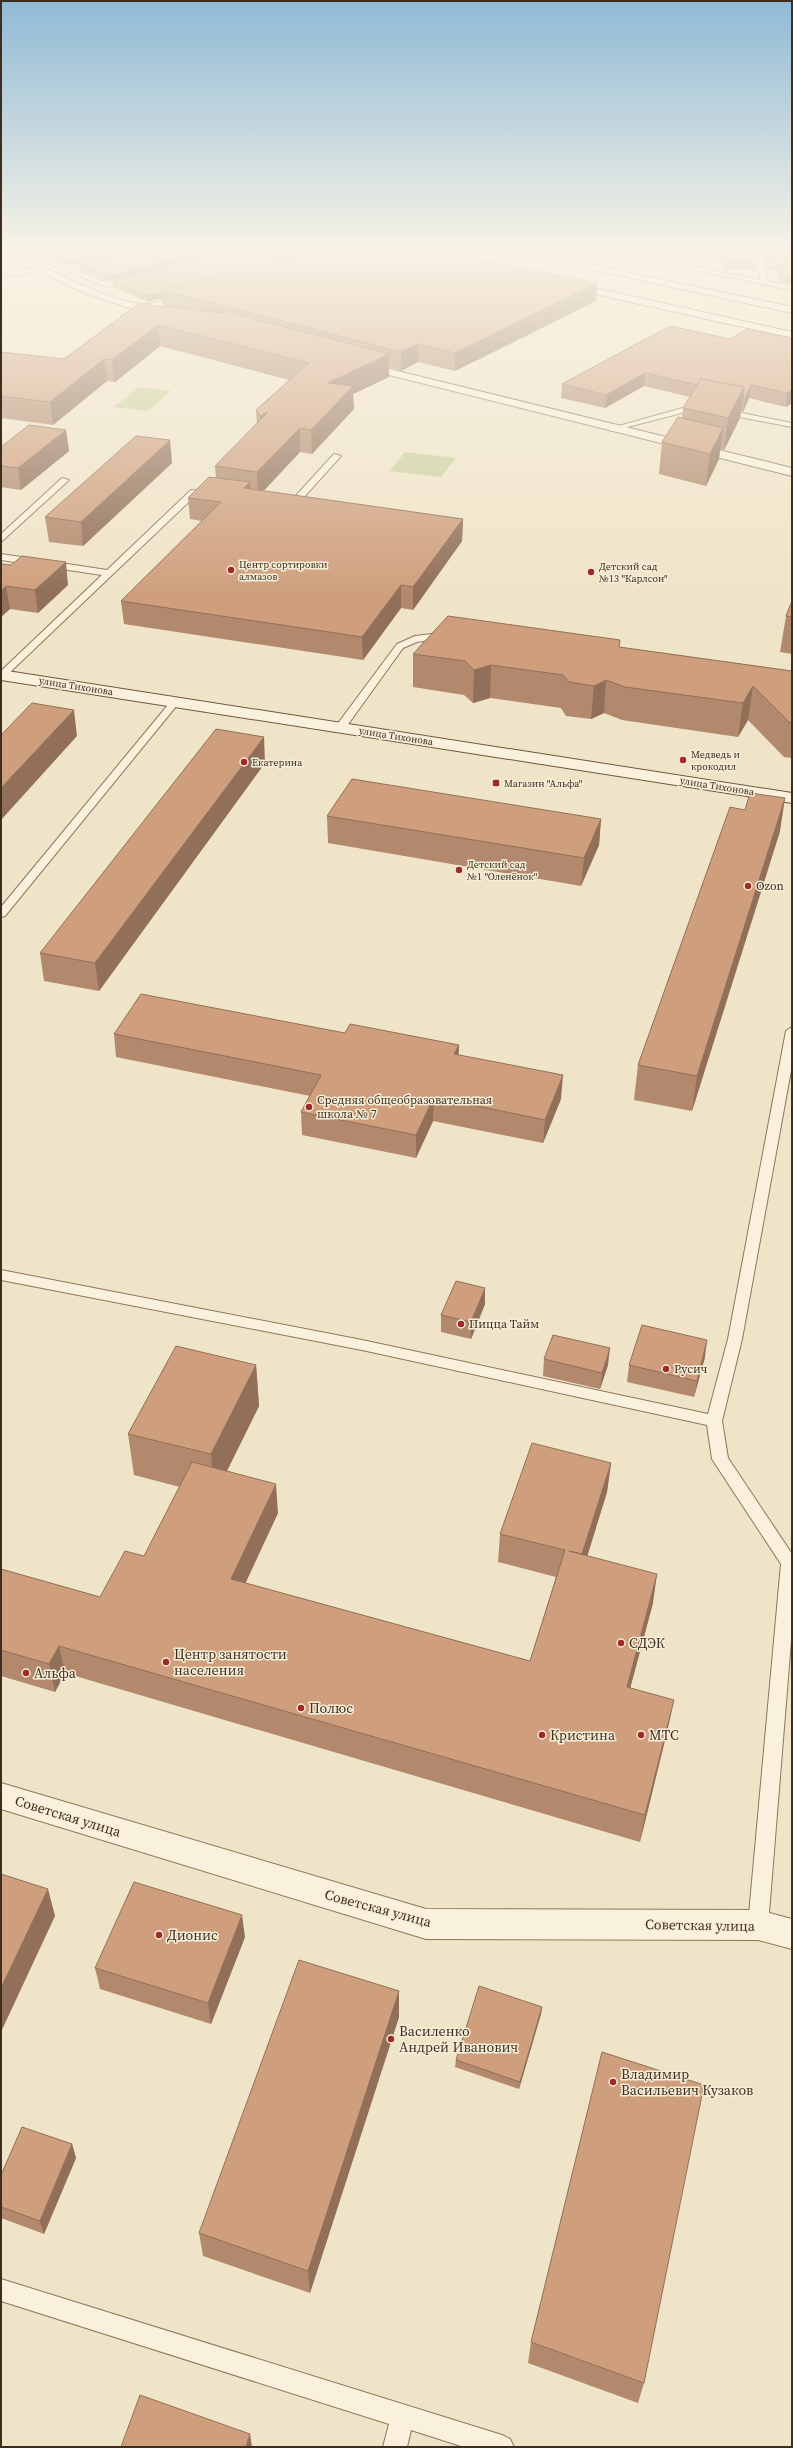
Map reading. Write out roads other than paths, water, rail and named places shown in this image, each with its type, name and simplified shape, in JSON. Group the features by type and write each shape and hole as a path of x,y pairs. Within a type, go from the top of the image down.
{"street":[{"path":"368,366 612,429 792,472"},
{"name":"улица Тихонова","path":"1,675 792,798"},
{"name":"Советская улица","path":"1,1796 426,1924 758,1925 792,1934"}],"lane":[{"path":"612,429 697,406 792,425"},
{"path":"307,506 289,504 337,456"},
{"path":"1,539 65,480"},
{"path":"1,675 194,492 225,496"},
{"path":"1,557 109,573"},
{"path":"340,728 400,646 415,639 432,636 458,636"},
{"path":"1,914 175,702"},
{"path":"758,1925 789,1562 720,1459 714,1422 735,1339 792,1031"},
{"path":"1,1274 362,1345 714,1422"},
{"path":"1,2290 502,2447"},
{"path":"395,2447 403,2417"}],"place":[{"name":"Центр сортировки алмазов","path":"231,570"},
{"name":"Детский сад №13 \"Карлсон\"","path":"591,572"},
{"name":"Медведь и крокодил","path":"683,760"},
{"name":"Екатерина","path":"244,762"},
{"name":"Магазин \"Альфа\"","path":"496,783"},
{"name":"Детский сад №1 \"Оленёнок\"","path":"459,870"},
{"name":"Ozon","path":"748,886"},
{"name":"Cредняя общеобразовательная школа № 7","path":"309,1107"},
{"name":"Пицца Тайм","path":"461,1324"},
{"name":"Русич","path":"666,1369"},
{"name":"СДЭК","path":"621,1643"},
{"name":"Центр занятости населения","path":"166,1662"},
{"name":"Альфа","path":"26,1673"},
{"name":"Полюс","path":"301,1708"},
{"name":"Кристина","path":"542,1735"},
{"name":"МТС","path":"641,1735"},
{"name":"Дионис","path":"159,1935"},
{"name":"Василенко Андрей Иванович","path":"391,2039"},
{"name":"Владимир Васильевич Кузаков","path":"613,2082"}]}
